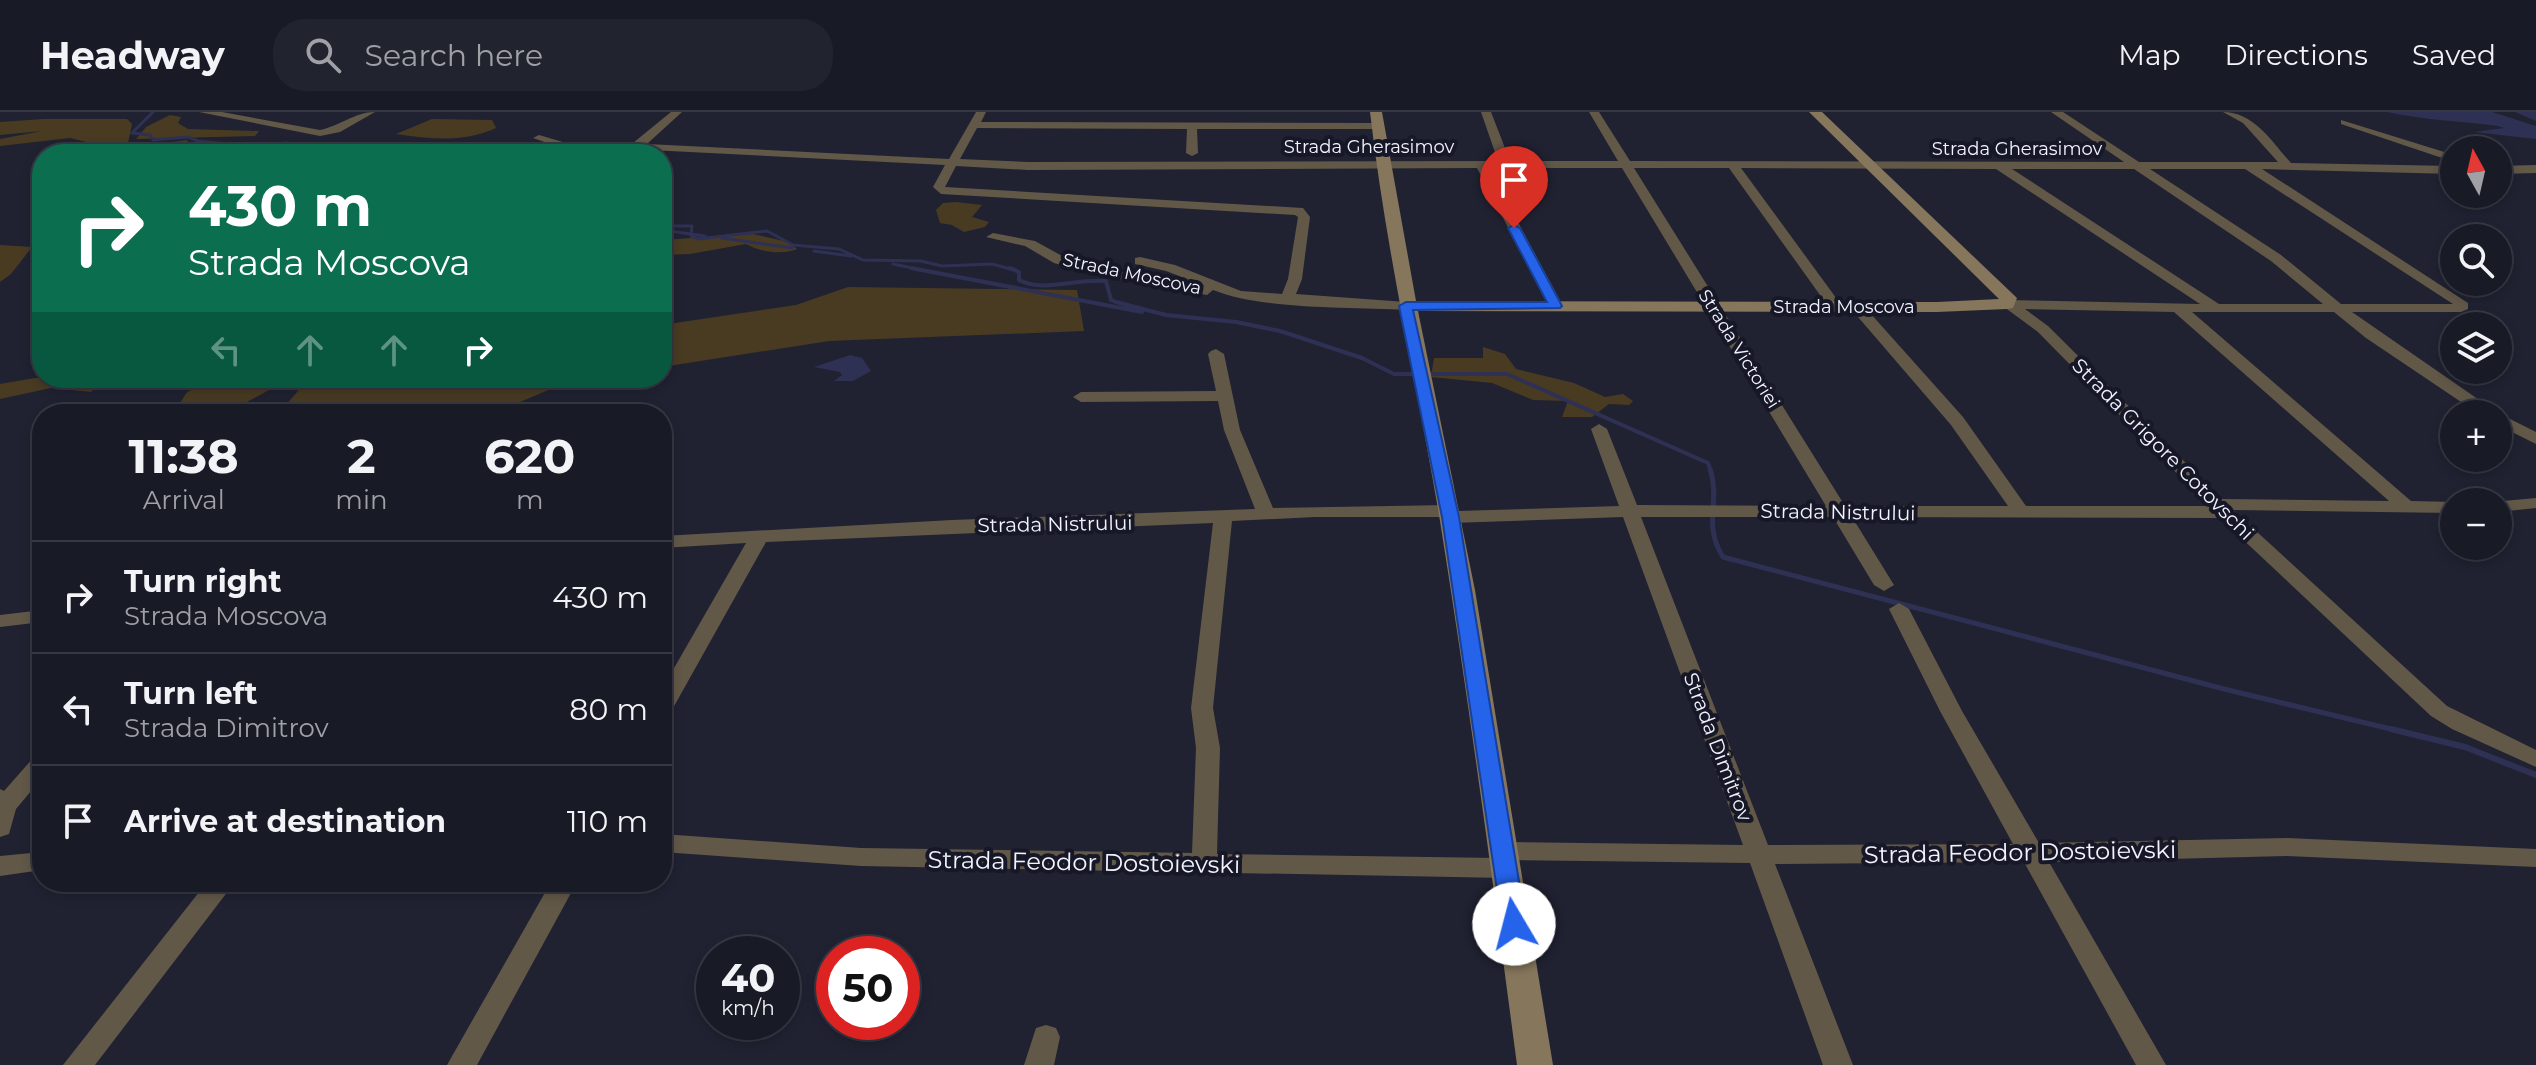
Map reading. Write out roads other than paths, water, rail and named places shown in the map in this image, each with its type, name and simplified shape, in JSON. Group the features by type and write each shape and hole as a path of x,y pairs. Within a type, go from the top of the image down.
{"main road":[{"name":"Strada Grigore Cotovschi","path":"1815,112 2008,298 2007,304"},
{"path":"1376,119 1406,306 1450,514 1535,1065"},
{"name":"Strada Moscova","path":"1406,306 1857,307 2007,304"}],"street":[{"path":"204,112 268,126 330,132 370,112"},
{"path":"640,144 677,112"},
{"path":"981,112 939,187 945,192 1299,211 1304,217 1299,258 1287,300"},
{"path":"1486,112 1505,164"},
{"name":"Strada Victoriei","path":"1594,112 1884,585"},
{"path":"2056,112 2276,258 2410,363 2468,400"},
{"path":"2228,112 2247,121 2288,166"},
{"path":"974,125 1192,126 1376,119"},
{"path":"2345,122 2440,154"},
{"path":"1192,126 1192,153"},
{"name":"Strada Gherasimov","path":"539,138 558,144"},
{"name":"Strada Gherasimov","path":"672,149 1064,167 1505,164 2288,166 2440,170"},
{"path":"1481,164 1556,306"},
{"path":"1733,166 1835,306"},
{"path":"2000,166 2216,308"},
{"name":"Strada Moscova","path":"2007,304 2339,310 2463,306 2248,166"},
{"path":"2512,170 2536,169"},
{"name":"Strada Moscova","path":"993,237 1028,242 1043,248 1057,260 1161,285 1287,300 1406,306"},
{"name":"Strada Moscova","path":"1140,261 1170,268 1227,293"},
{"name":"Strada Grigore Cotovschi","path":"2007,304 2043,329 2222,508 2439,711 2536,759"},
{"path":"1857,307 1964,430 2022,513"},
{"path":"2178,308 2408,508"},
{"path":"1216,354 1241,454 1266,513"},
{"path":"1081,397 1225,396"},
{"path":"2512,426 2536,439"},
{"name":"Strada Dimitrov","path":"1599,429 1838,1065"},
{"path":"2512,505 2536,503"},
{"name":"Strada Nistrului","path":"672,541 1266,513 1839,510 2022,513 2440,507"},
{"path":"1204,865 1208,748 1202,708 1223,516"},
{"path":"672,690 760,536"},
{"path":"1899,609 1951,711 2151,1065"},
{"path":"0,621 32,617"},
{"path":"1,810 32,774"},
{"name":"Strada Feodor Dostoievski","path":"672,844 861,857 1083,859 1204,865 1760,855 2033,855 2175,848 2287,847 2536,858"},
{"path":"0,866 32,862"},
{"path":"78,1065 214,892"},
{"path":"462,1065 558,892"}],"water":[{"path":"2387,112 2492,112 2536,126 2536,139 2474,132 2504,128 2498,126"},
{"path":"850,355 862,358 871,371 853,381 834,381 842,375 840,372 814,367"}],"waterway":[{"path":"153,112 132,133 150,135 153,140 188,137 227,144"},
{"path":"2523,112 2536,116"},
{"path":"273,144 286,144"},
{"path":"672,226 692,226 691,234"},
{"path":"672,231 691,234"},
{"path":"691,234 698,239 767,231 793,245 839,249 863,260 921,261 942,266 992,264 1014,270"},
{"path":"691,234 705,236"},
{"path":"722,238 792,248"},
{"path":"814,251 851,256"},
{"path":"893,264 922,270"},
{"path":"911,268 1142,312"},
{"path":"1010,268 1019,272 1019,280 1029,284 1106,281 1111,300 1116,302 1166,315 1236,322 1280,331 1362,358 1394,374 1507,374 1708,463 1711,471"},
{"path":"1710,469 1714,492 1714,534 1723,557 2224,689 2399,731"},
{"path":"2391,729 2465,747 2536,775"}]}
